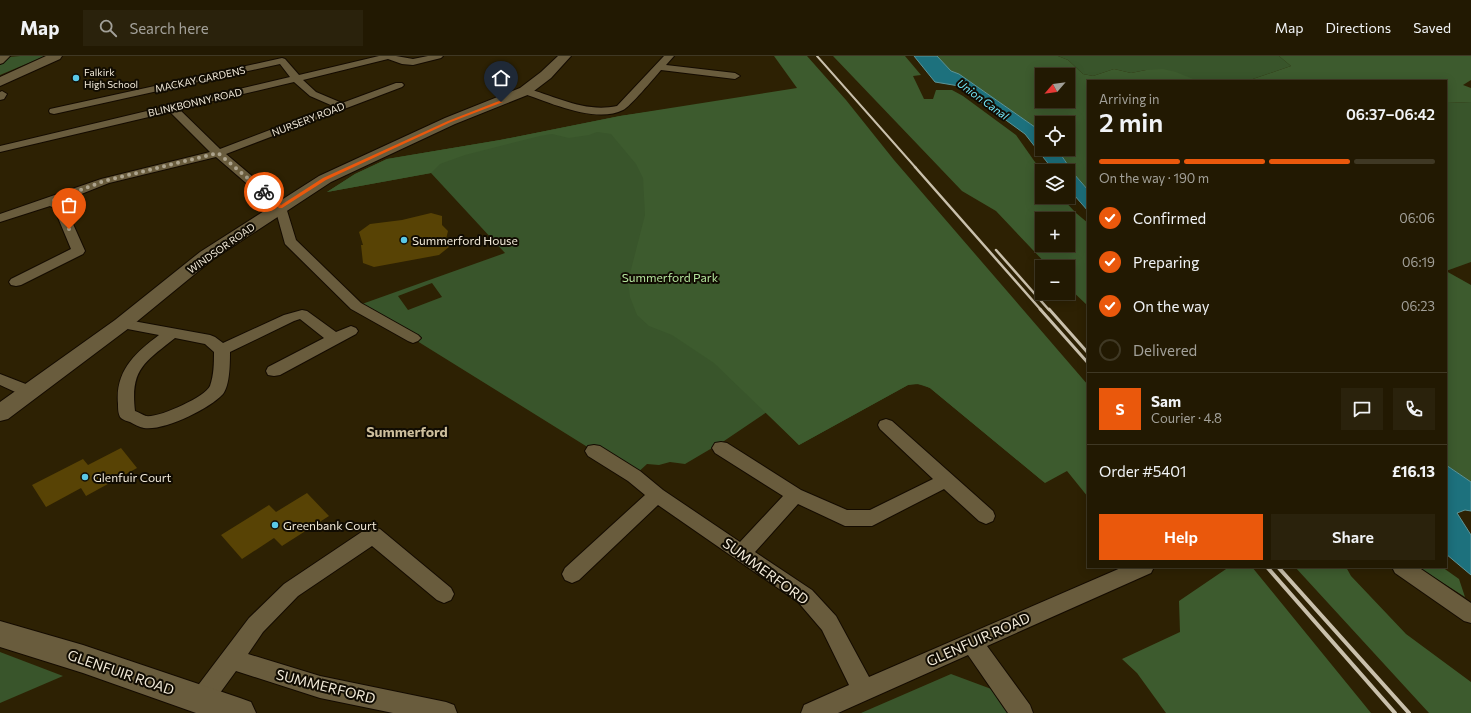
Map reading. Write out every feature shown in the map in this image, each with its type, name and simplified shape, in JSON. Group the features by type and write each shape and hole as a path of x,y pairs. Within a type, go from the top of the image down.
{"street":[{"path":"0,61 5,56"},
{"path":"1,91 56,56"},
{"path":"389,56 402,62 411,63 438,56"},
{"name":"BLINKBONNY ROAD","path":"0,149 99,113 171,107 297,79 389,56"},
{"name":"WINDSOR ROAD","path":"0,414 122,324 206,256 325,179 450,122 525,91 546,75 565,56"},
{"path":"525,91 570,105 598,111 613,110 620,108 669,56"},
{"name":"MACKAY GARDENS","path":"54,111 99,113 282,61 297,79"},
{"path":"658,67 735,76"},
{"path":"297,79 313,94 340,106"},
{"name":"NURSERY ROAD","path":"0,218 52,201 104,181 218,153 399,85"},
{"path":"171,107 218,153 281,207 290,241 356,306 413,338"},
{"path":"16,282 78,252 59,206 52,201"},
{"path":"222,350 288,318 302,314 335,340"},
{"path":"122,324 210,340 222,350"},
{"path":"274,371 351,331"},
{"path":"172,333 136,362 129,373 124,396 127,414 145,422 168,419 197,405 217,390 222,369 222,350"},
{"path":"0,379 30,392"},
{"path":"886,425 986,516"},
{"path":"721,448 795,495 845,518 872,518 946,480"},
{"name":"SUMMERFORD","path":"594,452 634,476 657,495 805,596 829,623 863,690"},
{"path":"572,574 657,495"},
{"path":"742,553 795,495"},
{"path":"202,700 256,625 291,590 373,535 444,594"},
{"name":"GLENFUIR ROAD","path":"812,713 1142,568"},
{"path":"1403,568 1471,614"},
{"name":"GLENFUIR ROAD","path":"0,634 83,659 240,713"},
{"path":"971,642 1022,713"},
{"name":"SUMMERFORD","path":"231,659 320,687 446,713"}],"green space":[{"path":"45,56 0,75 0,65 9,57"},
{"path":"774,56 807,56 846,100 894,160 1087,384 1087,496 1067,471 1045,483 930,388 919,384 908,385 799,445 714,363 672,335 649,326 637,315 630,297 628,281 645,215 643,178 636,164 611,134 597,132 589,135 569,138 552,134 540,136 465,155 440,164 431,173 327,192 355,174 387,159 500,140 620,116 797,88"},
{"path":"833,56 905,56 921,75 913,76 924,99 933,99 936,90 952,90 963,96 1016,135 1036,164 1035,164 1035,204 1068,204 1087,222 1087,305 1075,294 1075,260 1042,260 996,211 962,191"},
{"path":"937,56 1058,56 1068,60 1083,74 1093,76 1114,69 1131,73 1163,69 1176,72 1196,80 1087,80 1087,189 1075,175 1075,164 1067,164 1062,156 1075,156 1075,116 1035,116 1035,127 959,74 951,71"},
{"path":"1058,56 1279,56 1291,66 1250,80 1193,80 1146,70 1131,73 1114,69 1093,76 1083,74 1068,60"},
{"path":"1279,56 1471,56 1471,80 1463,85 1471,88 1471,102 1447,103 1447,80 1250,80 1291,66"},
{"path":"1471,102 1471,262 1447,271 1447,103"},
{"name":"Summerford Park","path":"690,106 1045,483 930,388 918,384 908,385 799,445 767,412 724,441 685,464 670,462 659,465 647,464 634,476 409,336 362,304 505,253 431,173 327,192 355,174 387,159 500,140 620,116","holes":["432,283 442,297 408,310 398,296"]},
{"path":"1447,272 1471,285 1471,482 1447,466"},
{"path":"1228,568 1253,568 1371,713 1166,713 1137,673 1122,659 1180,632 1179,601"},
{"path":"1296,568 1347,568 1351,576 1406,634 1471,682 1471,713 1429,713"},
{"path":"1420,568 1443,568 1459,579 1465,597"},
{"path":"0,652 63,676 0,703"},
{"path":"951,674 994,690 1010,713 861,713"}],"water":[{"name":"Union Canal","path":"914,56 937,56 951,71 959,74 1035,127 1035,147 1025,134 959,86 935,82"},
{"path":"1042,156 1062,156 1067,164 1049,164"},
{"path":"1075,175 1087,189 1087,210 1075,196"},
{"path":"1447,466 1471,482 1471,511 1465,510 1457,513 1471,535 1471,575 1447,555"}],"building":[{"name":"Summerford House","path":"431,213 442,216 442,225 448,231 446,239 449,247 439,255 374,267 363,263 361,245 363,245 359,232 370,224 402,220"},
{"name":"Glenfuir Court","path":"121,448 137,468 86,496 81,488 46,507 32,485 83,459 88,465"},
{"name":"Greenbank Court","path":"307,493 329,516 282,546 274,538 242,559 221,535 269,505 276,512"}],"railway":[{"path":"817,56 916,168"},
{"path":"915,167 1041,310"},
{"path":"996,250 1049,310"},
{"path":"1040,309 1087,362"},
{"path":"1049,309 1087,352"},
{"path":"1268,568 1395,713"},
{"path":"1279,568 1409,713"}],"way so far":[{"path":"69,229 59,206 52,201 104,181 218,153 264,192"}],"place":[{"name":"Falkirk High School","path":"76,78"},
{"name":"Summerford House","path":"404,240"},
{"name":"Glenfuir Court","path":"85,477"},
{"name":"Greenbank Court","path":"275,525"}],"district":[{"name":"Summerford","path":"407,431"}],"route":[{"path":"264,192 281,207 325,179 450,122 501,102"}]}
